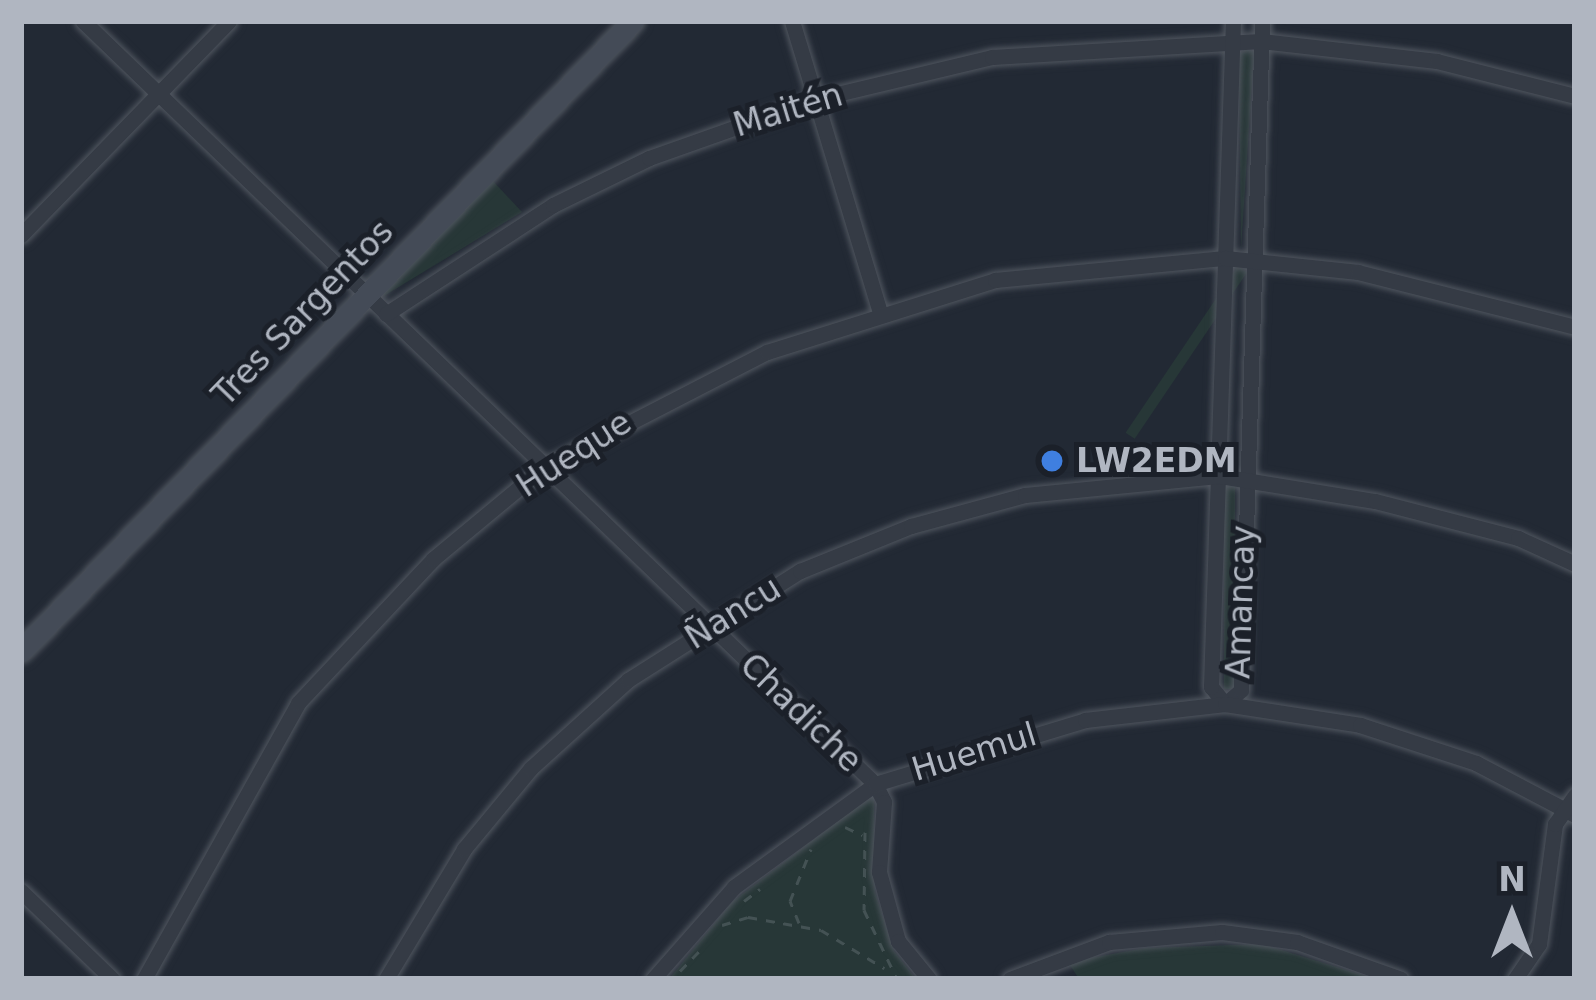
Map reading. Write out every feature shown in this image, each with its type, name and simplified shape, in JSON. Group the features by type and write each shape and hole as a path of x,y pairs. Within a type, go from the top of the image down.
{"street":[{"name":"Chadiche","path":"83,21 874,784 884,802 879,872 898,941 929,979"},
{"path":"21,235 229,21"},
{"name":"Tres Sargentos","path":"21,651 633,21"},
{"path":"792,21 879,310"},
{"name":"Amancay","path":"1234,21 1211,687 1225,704 1241,690 1262,21"},
{"name":"Maitén","path":"386,314 553,205 667,151 816,99 992,57 1261,40 1437,62 1575,96"},
{"name":"Hueque","path":"144,979 298,703 434,559 544,467 653,404 879,310 995,280 1225,258 1465,293 1575,327"},
{"name":"Ñancu","path":"386,979 427,901 532,768 628,680 800,571 911,526 1025,495 1220,476 1376,501 1518,538 1575,564"},
{"name":"Huemul","path":"652,979 734,886 874,784 1085,720 1225,704 1360,725 1476,763 1571,805"},
{"path":"1515,979 1539,944 1571,805"},
{"path":"21,891 112,979"},
{"path":"1010,979 1108,942 1222,932 1297,942 1401,979"}],"path":[{"path":"795,862 884,802"},
{"path":"843,826 864,837"},
{"path":"800,924 790,901 811,849"},
{"path":"763,886 718,927 748,917 800,924 850,942 891,979"},
{"path":"671,974 705,945"}],"shaded area":[{"path":"1248,48 1254,53 1241,249 1239,54"},
{"path":"492,180 522,212 384,296 382,292"},
{"path":"1238,266 1247,272 1135,439 1126,433"},
{"path":"1224,484 1235,484 1235,689 1224,689"},
{"path":"874,793 875,892 894,951 916,979 669,979 732,902"},
{"path":"1262,944 1376,979 1079,979 1068,962 1145,948"}],"place":[{"name":"LW2EDM","path":"1052,461"}]}
